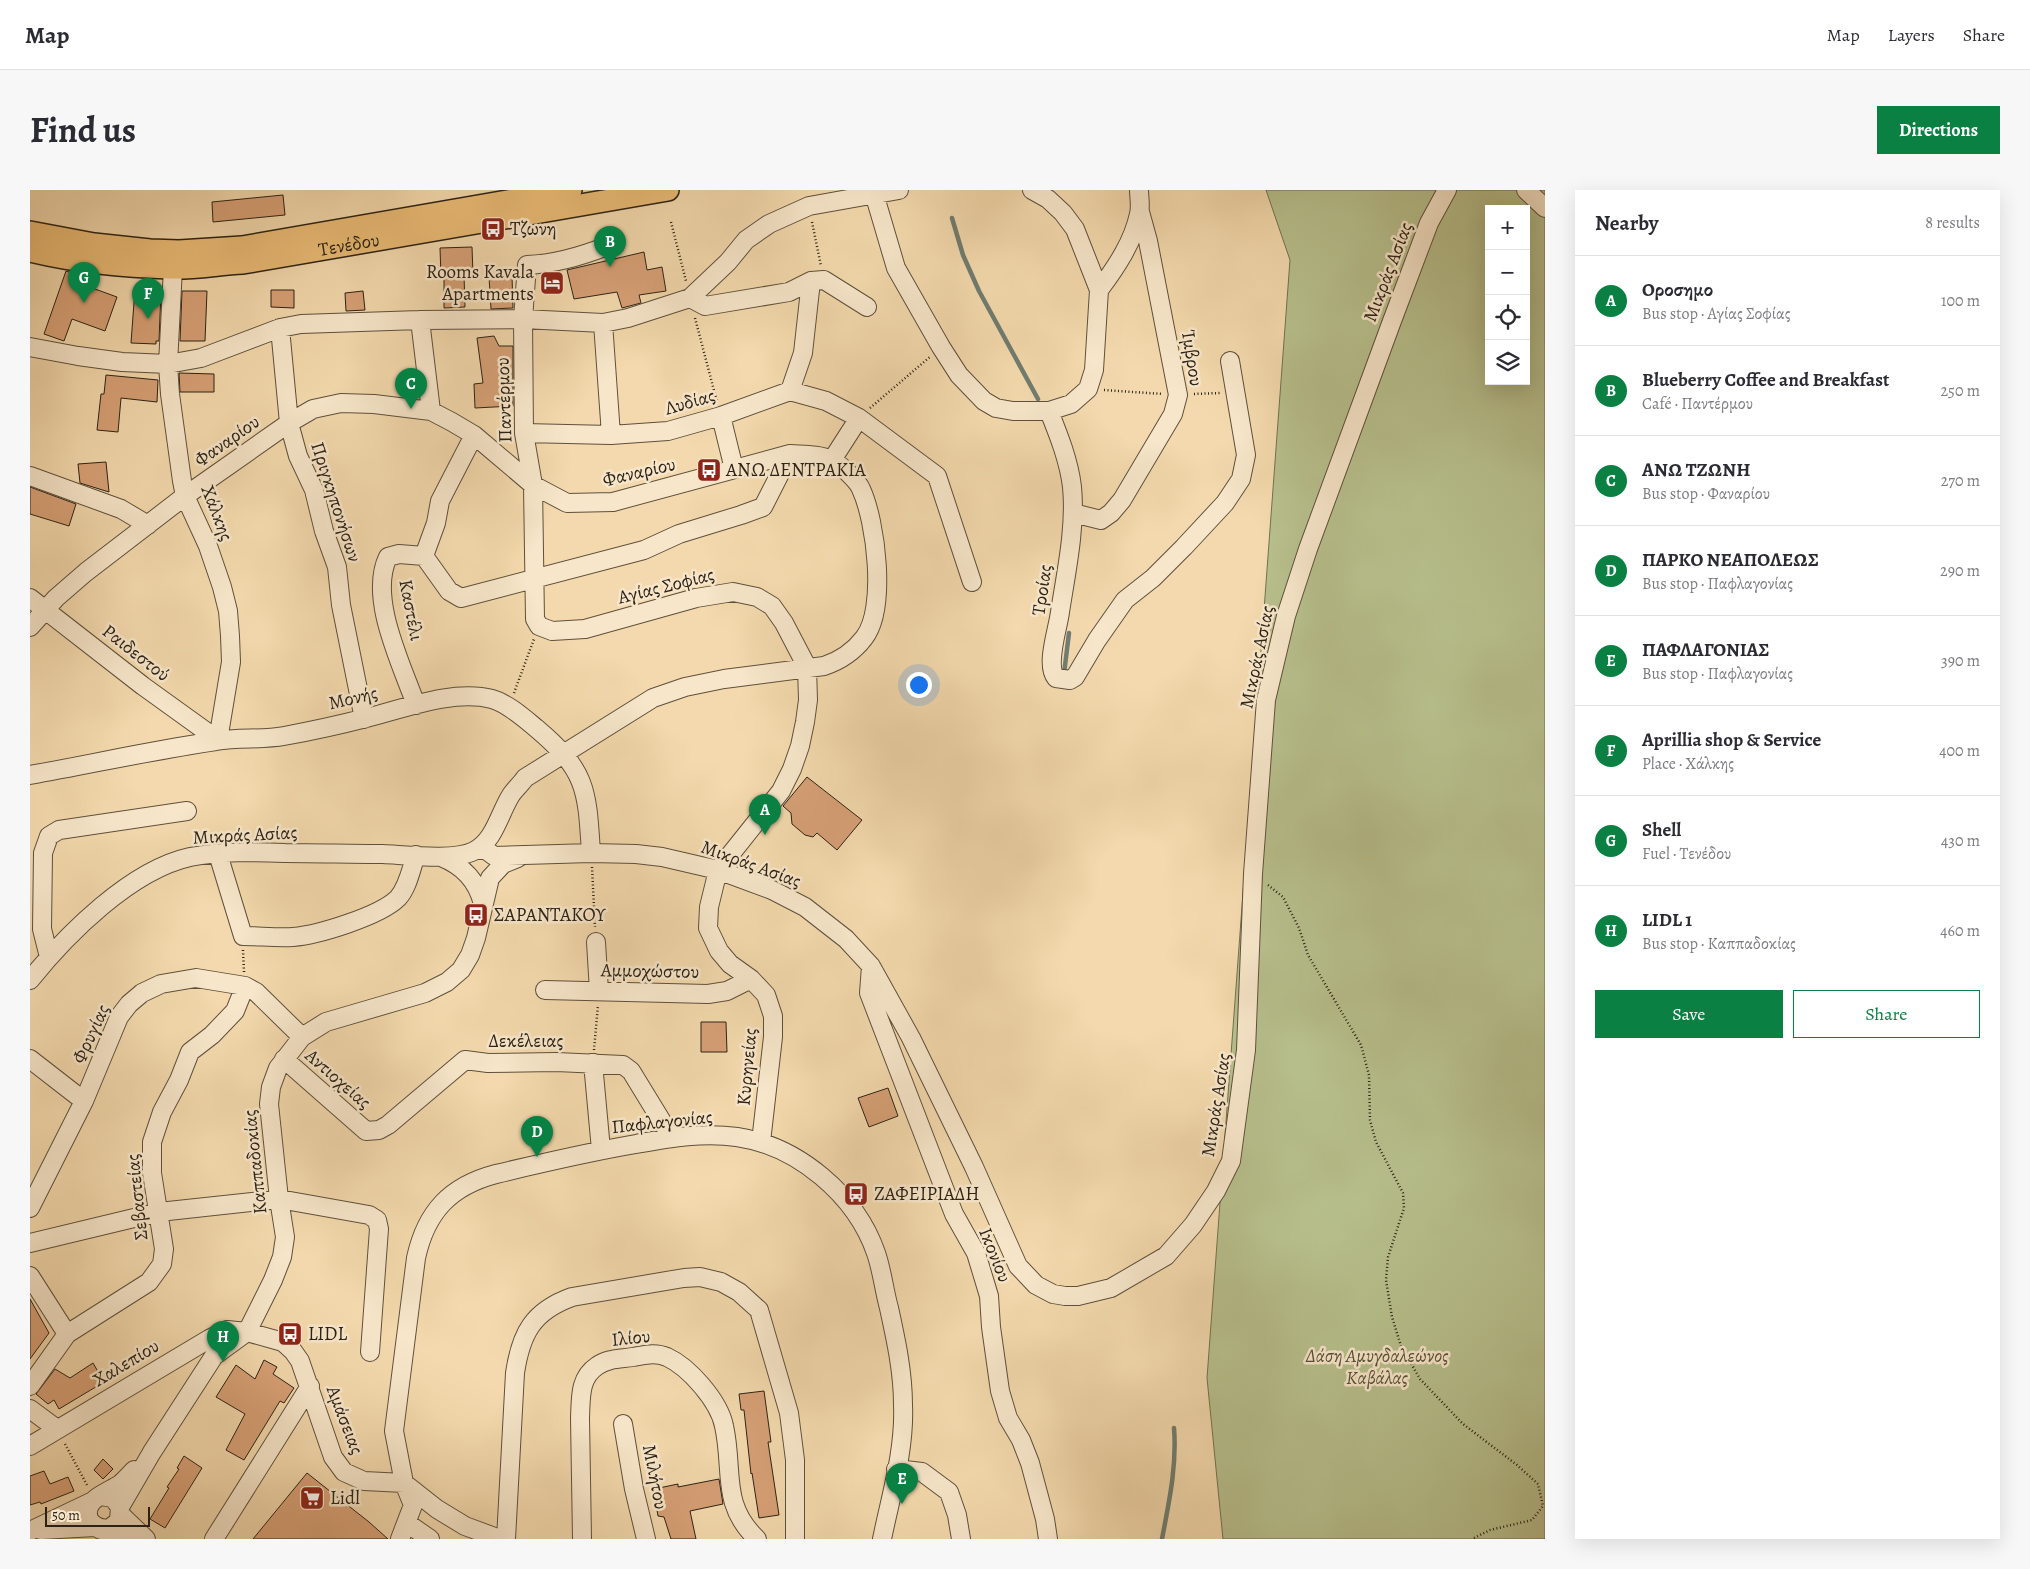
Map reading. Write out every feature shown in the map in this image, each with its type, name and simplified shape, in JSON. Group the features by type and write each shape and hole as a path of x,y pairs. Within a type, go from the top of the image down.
{"main road":[{"name":"Τενέδου","path":"30,232 94,244 150,250 179,251 242,247 571,190"},
{"name":"Τενέδου","path":"30,251 98,263 173,268 243,263 668,190"}],"street":[{"path":"30,347 122,362 168,364 201,358 280,328 301,324 523,319 603,323 628,318 690,298 728,262 746,240 769,224 808,206 874,192 899,190"},
{"path":"874,192 896,268 959,375 984,401 996,408 1013,411 1049,411 1071,404 1088,389 1094,370 1100,290 1075,230 1063,213 1032,190"},
{"name":"Ίμβρου","path":"1073,513 1101,520 1112,513 1122,500 1173,414 1178,395 1148,241 1140,212 1139,190"},
{"name":"Μικράς Ασίας","path":"493,869 528,854 591,853 654,856 718,870 772,890 805,907 846,939 871,966 923,1062 1018,1266 1036,1285 1053,1294 1078,1296 1111,1288 1166,1256 1193,1225 1216,1191 1231,1161 1246,1050 1253,874 1266,700 1286,616 1308,550 1429,222 1447,190"},
{"path":"1526,190 1545,208"},
{"name":"Ίμβρου","path":"1100,290 1121,261 1140,212"},
{"name":"Παντέρμου","path":"539,626 535,618 533,485 524,433 523,319 527,265 545,264 596,250 607,246 611,237"},
{"name":"Χάλκης","path":"173,268 168,364 170,394 186,496 208,546 228,611 231,662 218,740"},
{"path":"690,298 705,306 789,292 818,281 867,307"},
{"path":"818,281 803,353 790,391 826,401 859,418 937,476 972,582"},
{"path":"420,320 431,411"},
{"path":"603,323 611,435"},
{"name":"Πριγκηπονήσων","path":"280,328 288,423 298,456 314,490 324,531 336,567 341,605 364,719"},
{"name":"Τροίας","path":"1049,411 1060,438 1069,473 1073,513 1058,630 1051,660 1052,673 1056,678 1070,680 1075,677 1097,640 1125,600 1153,578 1184,547 1225,503 1241,479 1246,455 1230,361"},
{"name":"Λυδίας","path":"524,433 611,435 668,431 720,416 790,391"},
{"name":"Φαναρίου","path":"30,627 46,609 86,572 186,496 288,423 313,409 341,403 374,404 431,411 474,435 533,485 567,503 613,502 790,454 817,456 832,460 849,474 861,487 873,532 878,593 874,617 865,637 845,656 824,666 724,679 685,687 653,698 525,778 511,795 501,816"},
{"path":"720,416 734,469"},
{"path":"832,460 859,418"},
{"name":"Καστέλι","path":"424,556 436,523 440,501 474,435"},
{"name":"Καστέλι","path":"416,705 390,632 381,584 384,566 388,558 399,554 424,556 449,591 461,598 644,550 679,534 741,516 763,507 790,454"},
{"path":"30,476 120,509 148,525"},
{"name":"Αγίας Σοφίας","path":"539,626 552,631 584,629 696,598 733,592 757,597 772,606 784,623 808,667 808,700 805,722 800,746 792,769 781,791 718,870"},
{"name":"Ραιδεστού","path":"30,598 143,686 218,740"},
{"name":"Μονής","path":"30,775 218,740 283,736 364,719 416,705 474,696 494,700 509,708 530,723 564,753 580,777 586,793 591,853"},
{"path":"49,957 42,929 44,852 49,836 59,830 187,811"},
{"path":"468,875 465,862 493,832 501,816"},
{"name":"Καππαδοκίας","path":"152,1452 214,1356 247,1332 273,1280 282,1257 285,1237 269,1104 271,1087 278,1068 302,1037 326,1022 425,993 447,982 461,970 470,955 493,869 501,816"},
{"path":"468,875 480,881 493,869 486,850 474,851"},
{"name":"Μικράς Ασίας","path":"30,980 49,957 98,911 150,872 190,857 254,852 440,856 474,851"},
{"path":"218,854 243,936 294,937 334,928 382,909 398,898 407,881 416,855"},
{"path":"440,856 459,866 468,875 480,893 482,909"},
{"name":"Κυρηνείας","path":"718,870 709,907 708,928 718,950 730,964 751,979 766,995 773,1016 773,1036 761,1142"},
{"path":"596,942 599,991"},
{"name":"Ικονίου","path":"871,966 869,993 954,1214 976,1252 989,1296 991,1327 1000,1391 1008,1418 1030,1463 1045,1519 1048,1539"},
{"name":"Φρυγίας","path":"30,1208 84,1101 119,1017 142,993 161,984 196,978 245,986 256,992 302,1037"},
{"name":"Αμμοχώστου","path":"545,990 708,994 727,991 751,979"},
{"name":"Σεβαστείας","path":"67,1334 149,1282 162,1264 164,1249 152,1173 152,1142 162,1112 190,1052 212,1035 235,1011 245,986"},
{"path":"30,1059 84,1101"},
{"name":"Αντιοχείας","path":"284,1059 366,1131"},
{"name":"Δεκέλειας","path":"366,1131 379,1130 388,1125 465,1060 488,1063 593,1063 623,1065 631,1071 672,1138"},
{"path":"593,1063 601,1150"},
{"name":"Παφλαγονίας","path":"403,1531 412,1504 404,1483 394,1431 416,1258 427,1224 438,1207 463,1186 478,1179 601,1150 672,1138 709,1135 737,1137 761,1142 799,1160 833,1187 847,1201 875,1252 899,1358 904,1406 896,1469 882,1539"},
{"path":"30,1243 159,1212 279,1199 368,1214 377,1220 379,1230 370,1352"},
{"path":"30,1276 67,1334 30,1386"},
{"path":"506,1539 516,1373 520,1348 529,1327 546,1309 557,1302 572,1297 700,1277 730,1286 760,1310 789,1413 795,1460 795,1539"},
{"name":"Χαλεπίου","path":"30,1446 209,1339 227,1330 247,1332"},
{"name":"Αμάσειας","path":"247,1332 283,1342 300,1361 333,1457 344,1472 364,1482 404,1483"},
{"name":"Ιλίου","path":"582,1539 580,1408 584,1379 590,1370 600,1364 618,1358 632,1358 647,1354 666,1357 682,1366 702,1387 716,1406 724,1424 733,1506 749,1532 757,1539"},
{"path":"214,1539 310,1386"},
{"path":"30,1409 57,1429"},
{"name":"Μιλήτου","path":"623,1424 634,1488 646,1539"},
{"path":"32,1530 96,1499 122,1483 152,1452"},
{"path":"32,1530 110,1528 116,1526 121,1511 152,1452"},
{"path":"896,1469 922,1472 949,1492 957,1515 961,1539"},
{"path":"404,1483 437,1509 464,1526 500,1539"},
{"path":"126,1539 97,1528 89,1518 89,1507 96,1499 113,1498 121,1511 146,1539"},
{"path":"403,1531 430,1539"}],"path":[{"path":"808,206 818,281"},
{"path":"859,418 941,347"},
{"path":"509,708 539,626"},
{"path":"591,853 596,942"},
{"path":"1253,874 1283,897 1299,928 1308,955 1361,1045 1369,1075 1370,1120 1376,1142 1403,1193 1404,1208 1388,1258 1386,1280 1392,1317 1401,1346 1420,1379 1463,1424 1517,1465 1538,1484 1543,1506 1532,1520 1490,1530 1472,1539"},
{"path":"243,936 245,986"},
{"path":"593,1063 599,991"},
{"path":"57,1429 96,1499"}],"green space":[{"name":"Δάση Αμυγδαλεώνος Καβάλας","path":"1266,190 1545,190 1545,1539 1223,1539 1207,1378 1290,260"}],"building":[{"path":"283,195 285,215 213,222 212,202"},
{"path":"472,247 473,274 464,275 465,307 444,308 444,276 441,276 440,248"},
{"path":"644,252 647,270 662,267 666,291 639,295 641,303 622,308 617,292 574,299 567,270"},
{"path":"66,271 87,278 84,285 117,297 105,331 72,319 64,341 44,334"},
{"path":"512,276 513,308 491,309 489,277"},
{"path":"135,289 161,291 159,341 156,341 156,344 131,343"},
{"path":"271,290 294,290 294,308 271,307"},
{"path":"182,291 207,291 205,341 180,341"},
{"path":"363,291 365,310 346,311 345,293"},
{"path":"494,336 499,346 513,346 513,406 475,408 474,384 483,383 477,338"},
{"path":"179,373 214,374 214,392 180,392"},
{"path":"106,375 158,380 157,402 121,398 118,432 97,430 101,394 104,394"},
{"path":"106,462 109,492 80,483 78,464"},
{"path":"30,487 76,504 69,526 30,514"},
{"path":"807,777 862,820 837,850 817,833 813,837 805,835 792,824 791,813 783,806"},
{"path":"701,1022 726,1022 727,1052 701,1052"},
{"path":"888,1088 898,1116 869,1127 858,1098"},
{"path":"30,1299 49,1333 30,1359"},
{"path":"264,1360 277,1367 273,1374 294,1388 284,1403 280,1401 244,1460 226,1450 245,1414 216,1397 236,1365 255,1379"},
{"path":"93,1363 104,1382 59,1409 54,1400 48,1404 36,1394 55,1369 70,1378"},
{"path":"764,1391 771,1442 768,1442 779,1515 759,1518 751,1474 744,1410 741,1410 739,1394"},
{"path":"184,1456 202,1468 165,1528 150,1519 169,1488 167,1487 179,1469 177,1468"},
{"path":"103,1459 113,1469 103,1479 94,1470"},
{"path":"44,1471 50,1484 68,1477 74,1491 41,1504 40,1502 30,1505 30,1476"},
{"name":"Lidl","path":"307,1473 369,1522 388,1539 253,1539"},
{"path":"719,1479 723,1504 690,1511 696,1539 671,1539 664,1517 658,1516 654,1493 660,1492 659,1488 678,1484 678,1487"}],"waterway":[{"path":"952,218 963,255 979,291 1038,399"},
{"path":"1064,674 1069,633"},
{"path":"1162,1539 1170,1498 1175,1442 1174,1428"}],"place":[{"name":"Τζωνη","path":"493,229"},
{"name":"Blueberry Coffee and Breakfast","path":"610,267"},
{"name":"Rooms Kavala Apartments","path":"552,283"},
{"name":"Shell","path":"84,303"},
{"name":"Aprillia shop & Service","path":"148,319"},
{"name":"ΑΝΩ ΤΖΩΝΗ","path":"411,409"},
{"name":"ΑΝΩ ΔΕΝΤΡΑΚΙΑ","path":"709,470"},
{"name":"Οροσημο","path":"765,835"},
{"name":"ΣΑΡΑΝΤΑΚΟΥ","path":"476,915"},
{"name":"ΠΑΡΚΟ ΝΕΑΠΟΛΕΩΣ","path":"537,1157"},
{"name":"ΖΑΦΕΙΡΙΑΔΗ","path":"856,1194"},
{"name":"LIDL","path":"290,1334"},
{"name":"LIDL 1","path":"223,1362"},
{"name":"Lidl","path":"312,1498"},
{"name":"ΠΑΦΛΑΓΟΝΙΑΣ","path":"902,1504"}]}
